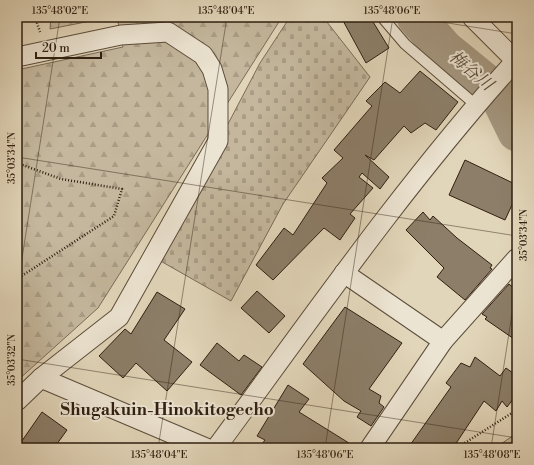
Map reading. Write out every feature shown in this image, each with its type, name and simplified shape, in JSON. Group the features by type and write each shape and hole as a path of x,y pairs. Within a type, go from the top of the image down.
{"street":[{"path":"216,448 344,273 433,159 516,60 472,17"},
{"path":"17,57 121,35 168,32 203,55 212,69 218,89 218,141 119,317 41,378 17,402"},
{"path":"370,448 443,341 517,258"},
{"path":"344,273 443,341"},
{"path":"41,378 206,448"}],"lane":[{"path":"382,17 405,44 477,106"}],"path":[{"path":"17,163 61,179 122,189 114,216 17,279"},
{"path":"457,448 515,411 517,412"}],"green space":[{"path":"51,17 111,17 50,29"},
{"path":"117,17 282,17 98,308 17,381 17,70 123,47"},
{"path":"290,17 323,17 370,77 283,204 231,301 157,259 260,63"},
{"path":"517,433 517,448 495,448"}],"building":[{"path":"341,17 370,17 389,48 366,63"},
{"path":"420,71 458,102 436,130 425,123 411,133 404,126 374,160 365,155 389,177 380,189 362,173 359,177 373,188 350,214 355,218 340,240 324,228 273,280 256,265 284,228 293,235 327,183 322,178 343,158 334,150 372,106 366,101 385,82 400,93"},
{"path":"465,160 517,185 517,194 505,220 449,195"},
{"path":"423,212 430,220 433,216 457,238 492,265 490,268 492,269 465,300 437,277 444,268 406,230"},
{"path":"509,284 517,291 517,341 485,319 487,317 482,314"},
{"path":"257,291 285,316 269,333 241,308"},
{"path":"157,292 185,309 164,340 192,362 167,391 136,363 123,378 99,356 125,329 131,334"},
{"path":"345,307 402,343 369,389 381,396 379,403 384,407 371,426 357,417 361,411 344,401 303,364"},
{"path":"217,343 239,361 244,355 262,367 241,395 200,365"},
{"path":"475,357 500,376 506,368 517,376 517,394 507,407 502,401 496,411 484,401 453,448 408,448 451,387 446,383 461,363 470,367"},
{"path":"288,385 309,399 299,412 357,448 259,448 265,440 257,436"},
{"path":"42,412 67,430 54,448 17,448"}],"waterway":[{"name":"梅谷川","path":"416,17 445,50 498,93 517,132"}],"district":[{"name":"Shugakuin-Hinokitogecho","path":"167,410"}]}
